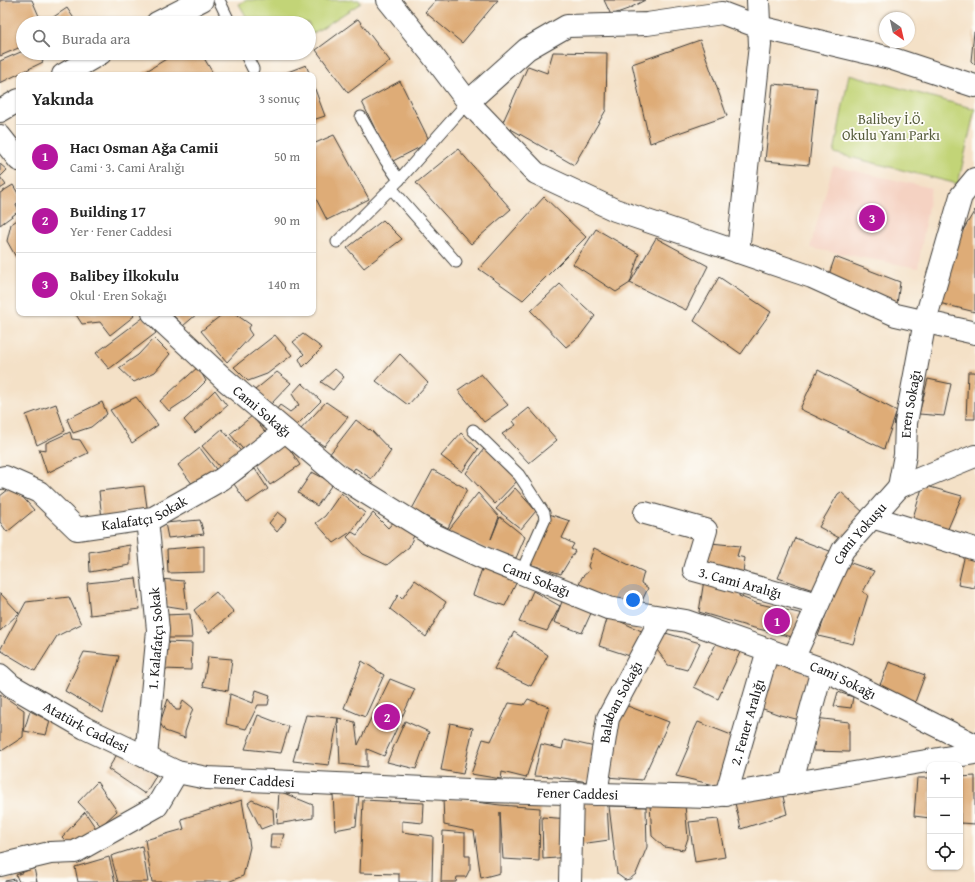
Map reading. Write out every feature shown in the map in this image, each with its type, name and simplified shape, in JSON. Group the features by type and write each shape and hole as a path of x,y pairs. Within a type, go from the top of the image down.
{"street":[{"path":"171,16 202,0"},
{"path":"388,0 468,102 536,173 615,210 812,277 896,315 975,333"},
{"path":"738,252 760,45 758,0"},
{"path":"468,102 527,49 567,26 646,24 722,13 759,27 890,58 975,86"},
{"path":"68,72 89,60"},
{"path":"0,112 16,102"},
{"path":"0,136 16,156"},
{"name":"Eren Sokağı","path":"899,487 904,454 906,423 925,321 961,196 975,179"},
{"name":"Cami Sokağı","path":"156,316 222,378 339,476 432,534 484,558 608,608 686,621 822,669 975,745"},
{"name":"Kalafatçı Sokak","path":"0,478 5,477 39,492 76,529 147,519 153,518 222,479 286,431"},
{"name":"Cami Yokuşu","path":"793,659 843,550 872,517 899,487 975,456"},
{"name":"3. Cami Aralığı","path":"645,513 706,530 694,570 818,604"},
{"path":"872,517 975,549"},
{"name":"1. Kalafatçı Sokak","path":"146,757 158,630 147,519"},
{"name":"Balaban Sokağı","path":"596,794 608,718 662,617"},
{"name":"2. Fener Aralığı","path":"726,795 768,650"},
{"path":"791,784 822,669"},
{"name":"Atatürk Caddesi","path":"0,675 12,686 85,728 177,772"},
{"name":"Fener Caddesi","path":"177,772 207,778 491,791 709,798 975,753"},
{"path":"0,865 50,853 75,852 157,806 177,772"},
{"path":"570,882 572,793"}],"lane":[{"path":"219,0 227,16"},
{"path":"248,60 253,69"},
{"path":"337,242 395,184 468,102"},
{"path":"361,117 386,161 395,184 456,262"},
{"path":"472,430 519,475 544,513 544,519 521,573"}],"shaded area":[{"path":"833,166 931,188 918,268 810,248"}],"green space":[{"path":"246,0 359,0 361,3 316,32 316,16 246,16 239,4"},
{"name":"Balibey İ.Ö. Okulu Yanı Parkı","path":"849,74 975,109 958,184 834,153"}],"building":[{"path":"0,0 32,0 39,16 16,16 16,49 0,56"},
{"path":"436,0 498,0 462,43 425,12"},
{"path":"604,0 645,0 628,9 611,15"},
{"path":"67,8 72,16 55,16"},
{"path":"358,19 390,61 348,93 316,50"},
{"path":"975,32 975,65 971,61"},
{"path":"700,40 727,116 650,143 632,64"},
{"path":"553,52 607,53 606,110 574,165 502,124 528,66 547,73"},
{"path":"16,54 16,60 42,60 43,62 23,72 16,72 16,75 0,83 0,61"},
{"path":"165,60 205,60 212,72 145,72"},
{"path":"306,65 309,72 288,72"},
{"path":"400,81 430,142 391,162 362,102"},
{"path":"773,84 817,88 809,165 765,161"},
{"path":"316,92 325,116 316,119"},
{"path":"334,135 369,199 327,220 316,199 316,143"},
{"path":"458,149 511,209 471,244 416,183"},
{"path":"0,164 7,170 0,177"},
{"path":"0,177 6,185 0,189"},
{"path":"13,185 16,190 16,213 0,225 0,193"},
{"path":"544,197 586,237 523,300 479,269"},
{"path":"975,210 975,312 939,303 959,237"},
{"path":"383,220 402,239 364,268 347,248"},
{"path":"16,221 16,257 7,241 11,224"},
{"path":"596,229 639,254 630,283 616,292 573,264"},
{"path":"656,238 708,266 686,310 630,283"},
{"path":"835,257 900,282 896,311 826,283"},
{"path":"719,277 771,312 741,354 694,321"},
{"path":"560,284 595,316 580,336 566,347 531,311"},
{"path":"77,316 134,316 110,335 100,322 82,324"},
{"path":"174,316 195,316 183,326"},
{"path":"220,316 238,316 251,325 248,329 252,335 227,362 201,331"},
{"path":"144,317 156,333 109,369 96,353"},
{"path":"303,334 322,348 303,367 299,359 304,354 293,342"},
{"path":"275,335 292,355 267,374 248,381 234,367"},
{"path":"154,338 170,354 155,372 134,382 119,368 138,355"},
{"path":"400,354 428,383 408,405 376,381"},
{"path":"198,367 206,381 190,397 169,411 160,401"},
{"path":"335,369 344,377 333,390 321,382"},
{"path":"818,370 897,411 884,449 800,409"},
{"path":"277,372 291,383 270,405 255,390"},
{"path":"968,372 975,372 975,419 966,419"},
{"path":"481,374 508,405 484,422 458,390"},
{"path":"928,379 951,384 944,416 919,414"},
{"path":"302,383 321,401 295,427 276,410 280,405 290,412 299,405 292,394"},
{"path":"215,390 227,406 195,433 184,420"},
{"path":"136,397 158,425 132,443 110,410"},
{"path":"102,402 107,414 91,427 73,433 67,419"},
{"path":"326,402 348,417 324,446 300,430"},
{"path":"56,404 65,431 37,445 26,415"},
{"path":"529,408 557,440 529,463 502,434 516,425 513,421"},
{"path":"252,416 269,437 247,454 230,434"},
{"path":"356,420 369,430 370,429 391,451 372,479 355,468 352,472 329,455"},
{"path":"222,429 244,455 224,472 202,446"},
{"path":"70,432 72,439 80,440 88,453 47,473 39,449 46,450 46,443"},
{"path":"461,433 478,449 462,472 441,456"},
{"path":"283,439 300,465 270,485 253,460"},
{"path":"486,446 520,478 495,504 466,473"},
{"path":"200,448 218,472 196,489 178,465"},
{"path":"255,469 268,489 247,503 234,484"},
{"path":"433,470 467,489 448,528 412,509"},
{"path":"312,472 333,483 317,506 298,493"},
{"path":"923,485 962,496 947,531 911,524"},
{"path":"13,486 34,510 7,532 0,522 0,496"},
{"path":"144,486 148,514 102,519 99,491"},
{"path":"515,488 536,511 521,529 496,509"},
{"path":"841,492 864,513 843,540 819,527 838,494"},
{"path":"341,493 365,513 352,531 334,543 316,523 325,516"},
{"path":"478,493 499,517 491,539 500,517 525,537 516,558 487,549 447,532"},
{"path":"278,512 287,519 277,532 269,523"},
{"path":"373,513 388,528 396,519 415,533 409,547 387,565 363,554 347,537 352,532 357,535"},
{"path":"549,514 570,521 562,538 574,544 571,549 575,551 561,574 529,564"},
{"path":"200,520 204,534 168,538 165,523"},
{"path":"795,538 835,553 819,592 778,578"},
{"path":"711,543 740,546 737,556 745,558 743,573 705,569"},
{"path":"130,545 130,565 90,572 89,552"},
{"path":"204,546 204,572 168,573 167,549"},
{"path":"594,548 644,572 641,583 648,588 639,607 577,590 582,577 590,570 588,566"},
{"path":"965,554 975,556 975,588 958,585"},
{"path":"848,562 874,571 863,592 868,595 853,644 818,636 834,592"},
{"path":"484,563 520,575 505,606 473,595"},
{"path":"136,578 140,609 90,615 87,583"},
{"path":"160,579 184,581 187,609 162,605"},
{"path":"415,580 446,602 426,637 390,609 398,595 402,599"},
{"path":"704,580 740,589 739,596 756,603 803,614 797,638 750,627 699,612"},
{"path":"533,591 560,606 547,631 519,622"},
{"path":"216,592 234,612 209,633 194,610"},
{"path":"0,593 19,613 0,631"},
{"path":"565,594 592,611 582,633 554,622"},
{"path":"69,597 81,624 57,636 35,671 0,650 26,602"},
{"path":"190,614 192,638 165,638 164,615"},
{"path":"608,616 646,633 636,658 599,646"},
{"path":"514,632 548,655 531,686 494,669"},
{"path":"662,632 700,643 687,670 668,665 655,647"},
{"path":"718,640 742,648 718,699 694,687"},
{"path":"165,642 192,643 191,670 163,669"},
{"path":"84,652 119,656 103,713 65,691"},
{"path":"772,655 811,675 800,720 755,706"},
{"path":"208,657 232,659 228,691 203,686"},
{"path":"362,661 384,675 365,717 344,708"},
{"path":"889,662 925,675 915,702 878,690"},
{"path":"390,679 415,689 384,756 367,749 367,767 340,764 338,718 355,722 358,745"},
{"path":"256,690 270,695 268,705 258,705 246,729 226,724 230,694 253,703"},
{"path":"838,692 853,697 851,708 834,706"},
{"path":"0,694 24,710 23,737 3,750 0,749"},
{"path":"168,699 176,710 180,710 183,700 193,708 185,732 185,738 165,731 160,723"},
{"path":"528,699 549,707 526,778 502,772 501,779 471,774 483,739 491,741 509,703 524,705"},
{"path":"620,703 669,722 642,780 607,777"},
{"path":"30,711 50,721 46,735 24,731"},
{"path":"258,715 289,727 281,753 245,749"},
{"path":"306,715 338,718 329,765 293,761"},
{"path":"815,718 849,722 849,752 814,751"},
{"path":"405,721 429,732 416,769 387,762"},
{"path":"698,722 734,736 723,787 676,776"},
{"path":"450,723 473,728 463,774 441,770"},
{"path":"564,740 595,747 588,782 557,777 534,776 541,744 562,749"},
{"path":"121,748 156,776 145,794 108,769"},
{"path":"975,776 975,824 963,823 963,777"},
{"path":"917,778 927,778 927,818 914,816"},
{"path":"97,782 117,811 101,826 78,802"},
{"path":"279,791 313,805 313,818 277,824"},
{"path":"782,792 787,814 741,829 735,803"},
{"path":"333,794 359,794 356,826 335,830"},
{"path":"443,798 540,808 539,861 503,859 500,812 500,873 481,878 474,831 444,825"},
{"path":"242,800 250,847 243,876 228,882 152,882 145,840 184,829 181,819"},
{"path":"252,800 273,809 274,824 261,829 248,803"},
{"path":"363,800 424,803 423,823 402,821 402,832 433,836 432,882 399,882 399,874 360,873"},
{"path":"576,803 607,803 609,840 580,844"},
{"path":"650,804 685,805 688,838 684,850 664,847 652,836"},
{"path":"609,806 646,807 647,847 636,874 630,879 625,880 617,874"},
{"path":"85,812 99,833 74,850 62,837"},
{"path":"542,817 570,819 570,857 543,859"},
{"path":"718,819 725,857 695,862 689,822"},
{"path":"443,831 465,833 465,856 470,856 470,869 466,877 457,877 456,882 441,882"},
{"path":"271,834 284,834 280,848 270,848"},
{"path":"142,846 148,882 118,882 111,856"},
{"path":"109,857 115,882 78,882 75,867"},
{"path":"34,868 37,882 19,882 16,875"},
{"path":"15,879 15,882 5,882 5,881"}],"place":[{"name":"Balibey İlkokulu","path":"872,218"},
{"name":"Hacı Osman Ağa Camii","path":"777,621"},
{"name":"Building 17","path":"387,717"}]}
